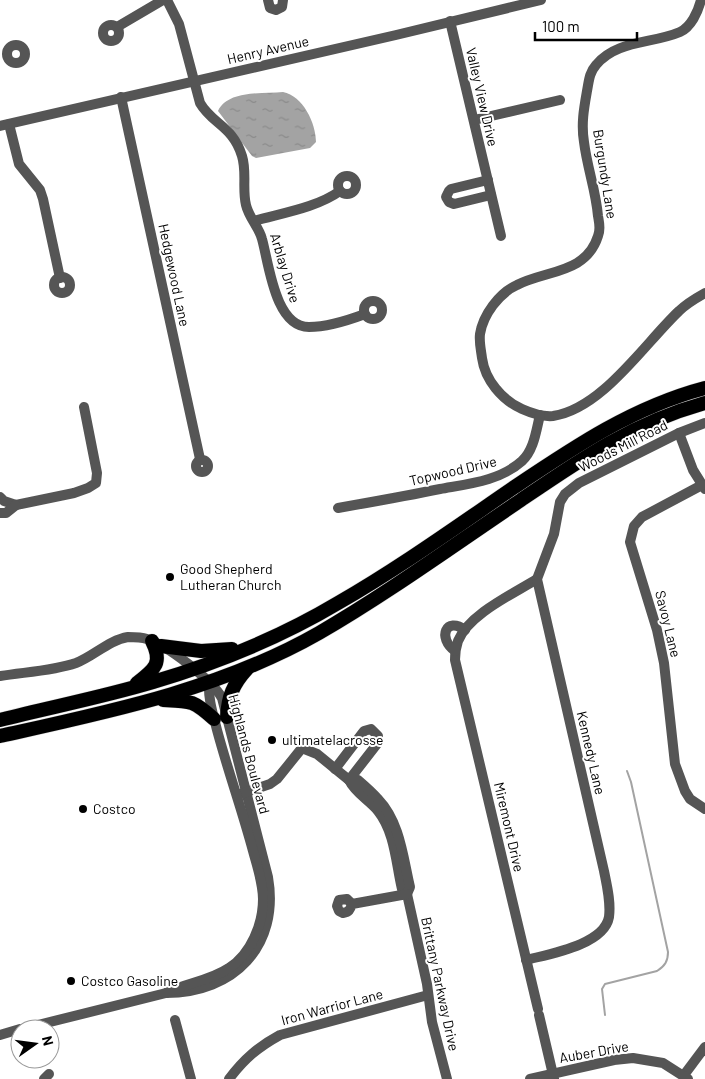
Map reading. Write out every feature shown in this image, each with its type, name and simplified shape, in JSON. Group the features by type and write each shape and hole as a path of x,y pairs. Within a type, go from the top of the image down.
{"highway":[{"path":"0,720 130,688 193,669 250,647 315,616 380,578 566,453 608,427 654,405 705,388"},
{"path":"0,736 155,699 209,682 297,645 340,620 609,442 662,417 705,403"},
{"path":"130,688 155,668 158,660 156,643 201,652 250,647"},
{"path":"209,682 216,660"},
{"path":"155,699 188,701 221,718 228,705 231,691 237,679 250,666"}],"street":[{"path":"117,28 163,0"},
{"name":"Arblay Drive","path":"167,0 179,24 193,81 203,108 226,128 238,144 244,164 248,213 254,220 263,240 279,304 287,316 301,326 310,327 340,322 365,314"},
{"path":"268,0 270,8 276,10 282,6 283,0"},
{"name":"Henry Avenue","path":"5,125 450,22 501,4 541,0"},
{"name":"Burgundy Lane","path":"540,416 514,405 492,386 483,366 480,346 480,334 483,323 491,309 508,290 517,284 576,264 591,250 598,235 600,228 597,200 584,141 582,112 590,73 597,64 613,51 681,32 696,14 701,0"},
{"name":"Valley View Drive","path":"450,22 501,236"},
{"name":"Hedgewood Lane","path":"121,97 200,459"},
{"path":"474,120 560,100"},
{"path":"5,125 19,164 40,190 60,278"},
{"path":"488,180 452,189 446,197 449,202 454,204 491,196"},
{"path":"254,220 316,204 340,192"},
{"path":"540,416 564,413 575,409 589,400 628,366 679,310 705,292"},
{"path":"0,513 6,513 16,506 74,493 96,483 97,473 84,407"},
{"name":"Topwood Drive","path":"338,508 490,479 508,472 524,460 530,450 540,416"},
{"name":"Woods Mill Road","path":"537,579 554,534 560,502 565,494 579,484 679,433 705,423"},
{"path":"679,433 693,470 703,487"},
{"name":"Savoy Lane","path":"701,807 685,791 675,764 662,654 657,630 630,542 634,526 642,517 703,487"},
{"path":"0,497 4,501 16,506"},
{"name":"Miremont Drive","path":"537,579 480,615 458,640 455,660 553,1076"},
{"name":"Kennedy Lane","path":"526,960 582,944 598,934 609,919 609,900 604,871 537,579"},
{"name":"Miremont Drive","path":"456,651 446,642 447,630 451,626 456,625 465,630"},
{"path":"0,676 76,663 121,639 137,637 156,643 209,682"},
{"name":"Highlands Boulevard","path":"60,1019 166,993 182,993 210,986 241,968 250,958 265,934 269,921 270,891 242,794 228,770 221,718 222,698 217,689 209,682"},
{"path":"335,770 364,731 373,730 378,736 377,744 349,780"},
{"name":"Brittany Parkway Drive","path":"242,794 270,784 277,779 302,748 308,756 322,766 335,770 349,780 358,780 378,798 389,814 399,837 410,886 407,894 428,984 432,1022 447,1079"},
{"path":"352,904 407,894"},
{"name":"Iron Warrior Lane","path":"229,1079 247,1057 280,1035 428,995"},
{"path":"175,1020 191,1079"},
{"path":"686,1077 705,1047"},
{"name":"Auber Drive","path":"530,1079 553,1076 614,1060 633,1058 663,1063 686,1077"}],"water":[{"path":"283,92 297,99 307,111 314,127 316,142 310,148 256,158 252,156 218,111 223,104 238,96"}],"waterway":[{"path":"605,1015 602,989 605,984 657,971 666,963 668,955 631,782 627,771"}],"place":[{"name":"Good Shepherd Lutheran Church","path":"170,577"},
{"name":"ultimatelacrosse","path":"272,740"},
{"name":"Costco","path":"83,809"},
{"name":"Costco Gasoline","path":"71,981"}]}
